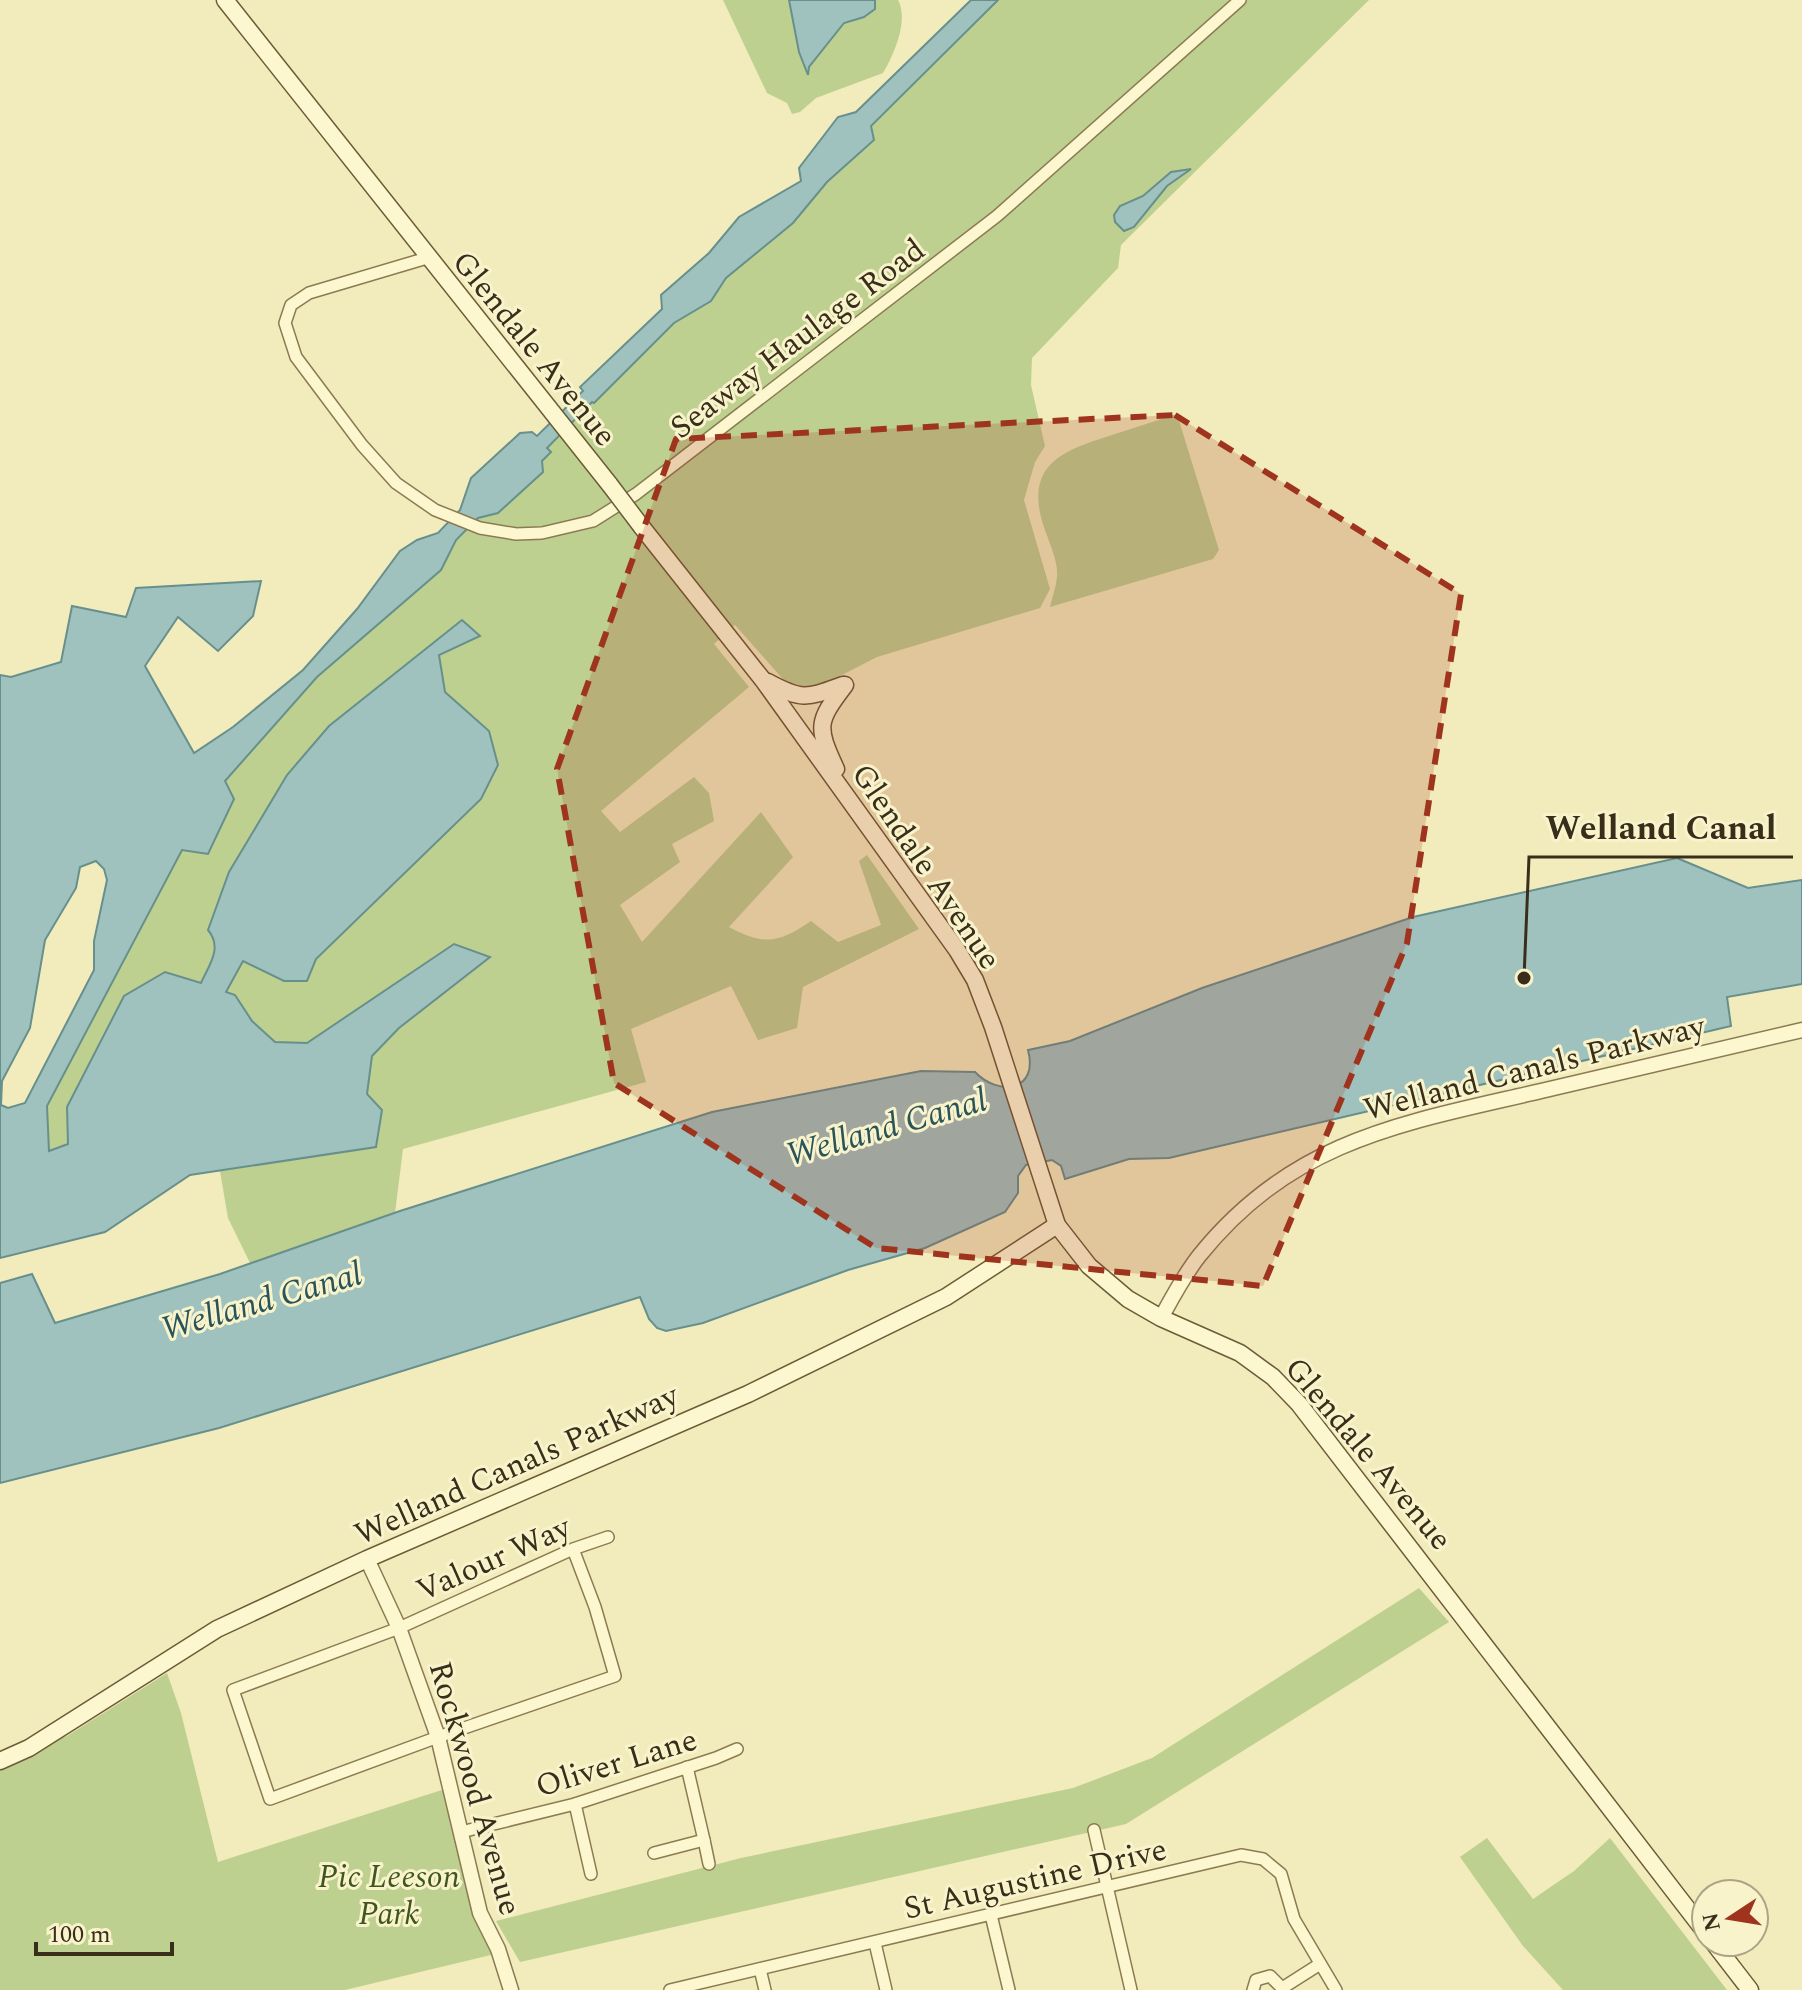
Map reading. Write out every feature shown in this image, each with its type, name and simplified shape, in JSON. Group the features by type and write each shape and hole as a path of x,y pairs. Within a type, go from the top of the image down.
{"main road":[{"name":"Glendale Avenue","path":"225,0 763,680 957,950 975,980 1057,1225 1089,1266 1128,1299 1161,1318 1240,1353 1265,1370 1299,1404 1690,1912"},
{"path":"763,680 794,696 808,697 845,685 822,717 821,728 830,757 851,802"},
{"name":"Welland Canals Parkway","path":"0,1761 29,1748 217,1629 367,1559 762,1387 946,1297 1057,1225"},
{"path":"1725,1958 1750,1990"}],"street":[{"name":"Seaway Haulage Road","path":"427,258 309,293 291,305 285,323 296,357 362,445 396,483 435,510 480,528 516,534 542,533 593,521 636,494 997,216 1240,0"},
{"name":"Welland Canals Parkway","path":"1161,1318 1199,1256 1242,1209 1286,1176 1334,1148 1403,1123 1802,1030"},
{"name":"Valour Way","path":"438,1737 270,1799 233,1690 399,1628 573,1549 608,1537"},
{"path":"438,1737 615,1676 595,1607 573,1549"},
{"name":"Rockwood Avenue","path":"367,1559 399,1628 438,1737 480,1913 498,1949 511,1990"},
{"name":"Oliver Lane","path":"461,1832 575,1804 737,1749"},
{"path":"687,1767 709,1864"},
{"path":"575,1804 591,1874"},
{"path":"1094,1830 1131,1990"},
{"path":"654,1853 704,1840"},
{"name":"St Augustine Drive","path":"670,1990 1241,1855 1263,1859 1281,1874 1294,1919 1336,1990"},
{"path":"991,1915 1009,1990"},
{"path":"875,1943 886,1990"},
{"path":"1253,1990 1256,1980 1270,1976 1284,1989 1320,1964"},
{"path":"760,1969 765,1990"}],"highlighted area":[{"path":"1175,415 1461,594 1407,943 1263,1286 876,1248 614,1083 557,769 676,439"}],"green space":[{"path":"723,0 898,0 901,27 892,57 883,73 816,98 800,112 792,114 787,103 767,93"},
{"path":"998,0 1369,0 1121,245 1118,268 1032,358 1031,385 1045,446 1035,462 1024,500 1050,589 1040,608 877,657 807,693 789,686 735,625 714,644 749,687 601,811 620,832 694,777 709,793 714,821 672,844 680,862 620,905 642,942 761,812 793,857 729,927 752,937 771,939 790,934 811,921 838,942 881,925 859,861 867,855 919,929 803,987 797,1028 758,1040 731,986 631,1029 646,1082 403,1149 395,1213 250,1263 228,1218 220,1171 376,1147 367,1094 372,1056 399,1028 490,957 454,944 307,1043 275,1042 252,1021 235,995 226,992 243,961 284,981 307,980 315,959 490,731 445,692 438,654 479,637 462,620 216,939 216,949 200,984 67,1107 68,1144 49,1151 47,1106 182,850 225,781 317,677 441,570 456,540 478,518 498,513 542,461 547,448 592,402 674,323 711,301 726,278 793,223 827,182 874,140 871,127"},
{"path":"1177,414 1219,550 1213,559 1050,607 1057,570 1038,498 1046,470 1055,460 1081,446"},
{"path":"1419,1588 1449,1622 1126,1824 520,1962 496,1921 741,1858 1073,1788 1152,1758"},
{"name":"Pic Leeson Park","path":"167,1673 181,1713 218,1862 451,1787 495,1954 345,1990 0,1990 0,1758 67,1736"},
{"path":"1487,1838 1533,1899 1574,1871 1610,1838 1690,1942 1690,1958 1702,1958 1727,1990 1563,1990 1523,1946 1460,1857"}],"water":[{"path":"789,0 875,0 875,9 864,17 844,23 809,67 808,75 799,52"},
{"path":"971,0 998,0 871,126 874,140 827,182 793,223 726,278 711,301 674,323 592,402 547,448 551,452 542,461 543,472 498,513 478,518 456,540 441,570 317,677 225,781 234,799 208,854 182,850 47,1106 49,1151 68,1144 67,1107 124,996 165,972 201,983 214,950 208,930 229,872 287,775 329,726 462,620 480,636 439,655 445,692 489,731 498,765 481,799 316,959 307,981 284,981 243,961 226,992 235,995 252,1021 275,1042 307,1043 454,944 490,957 399,1028 372,1056 367,1094 382,1110 376,1147 190,1175 105,1232 0,1258 0,675 11,677 61,662 72,606 126,617 136,588 261,581 253,616 218,651 178,617 145,666 194,753 233,727 303,670 357,609 400,551 417,540 438,533 460,510 471,478 520,433 532,432 537,436 583,391 580,387 662,309 661,295 709,253 739,217 801,181 799,168 838,117 856,112","holes":["96,861 104,869 107,880 94,941 94,970 25,1103 8,1108 1,1105 2,1081 30,1028 45,940 76,888 80,867"]},
{"path":"1191,169 1167,186 1134,227 1124,231 1115,222 1114,215 1120,206 1143,196 1171,172"},
{"path":"1677,858 1748,888 1802,880 1802,984 1727,997 1731,1026 1169,1158 1129,1159 1065,1179 1061,1166 1052,1160 1026,1165 1018,1176 1018,1193 1005,1212 925,1248 848,1270 703,1323 666,1331 657,1328 649,1319 640,1297 219,1428 0,1483 0,1283 32,1274 55,1323 220,1274 400,1211 712,1112 921,1071 975,1072 995,1085 1015,1086 1028,1074 1028,1050 1070,1041 1202,988 1413,917"}],"place":[{"name":"Welland Canal","path":"1524,978"}]}
